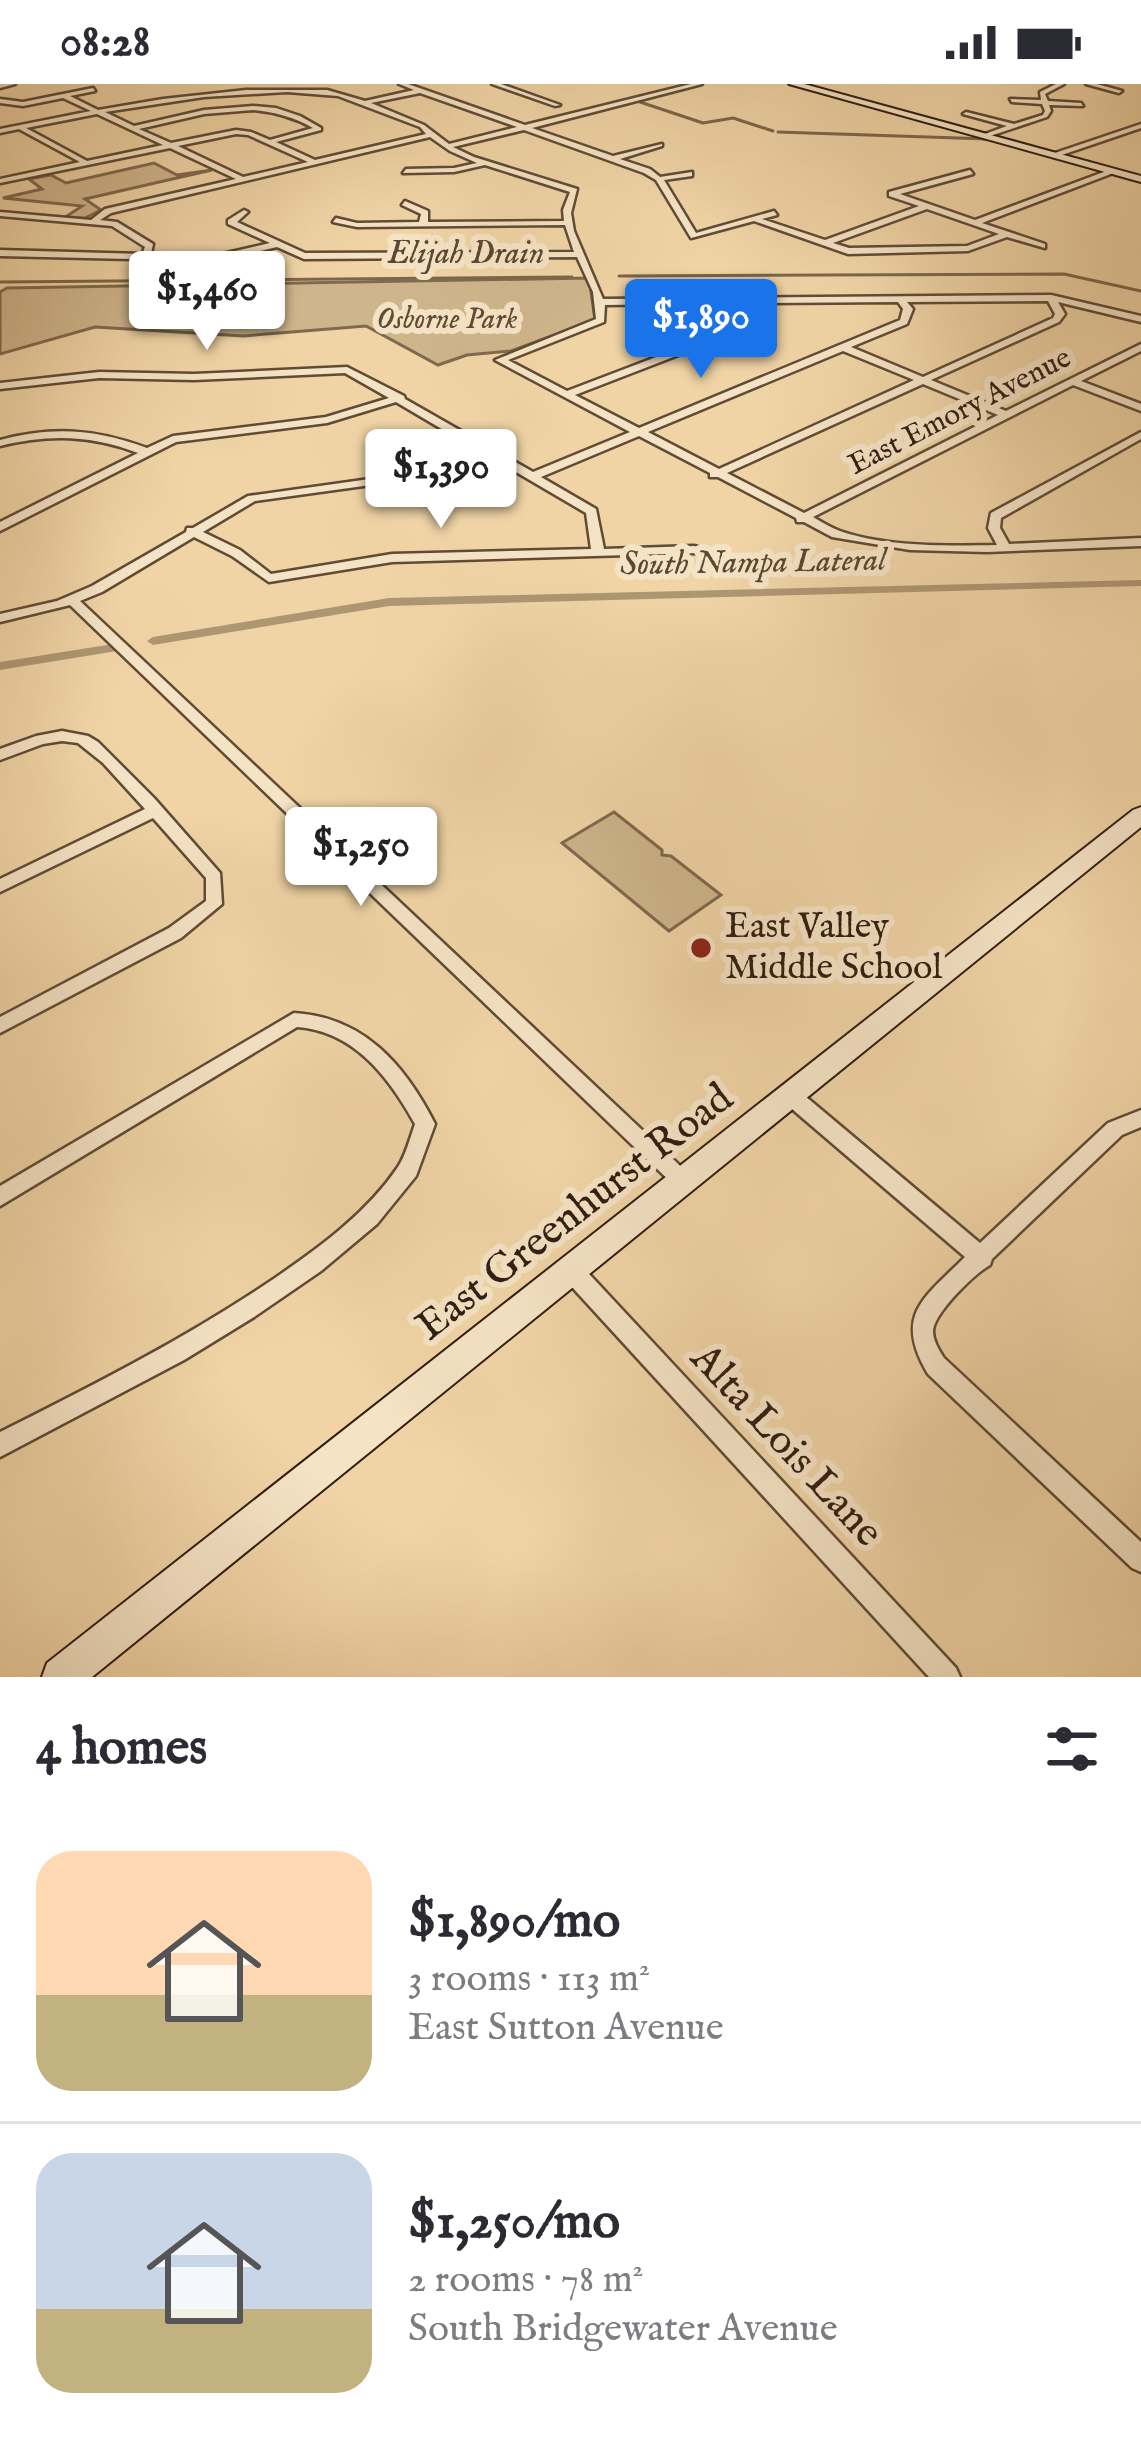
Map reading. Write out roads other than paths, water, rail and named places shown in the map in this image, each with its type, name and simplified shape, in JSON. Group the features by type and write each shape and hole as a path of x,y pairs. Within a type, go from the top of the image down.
{"main road":[{"path":"796,84 1141,179"},
{"name":"East Greenhurst Road","path":"61,1677 1141,815"}],"street":[{"path":"0,86 12,84"},
{"path":"402,84 614,158 658,178 689,174"},
{"path":"495,84 556,105 539,110"},
{"path":"447,147 699,84"},
{"path":"984,136 1048,113 1042,92 1061,84"},
{"path":"1089,84 1119,91"},
{"path":"261,107 290,85"},
{"path":"0,131 216,89 290,85 362,103 422,126 427,136 447,147 574,191 565,211 579,254 598,284 598,325 500,360 801,520 867,542 1141,542"},
{"path":"0,101 11,104 93,90"},
{"path":"362,103 420,91"},
{"path":"64,96 241,179"},
{"path":"1012,100 1081,105"},
{"path":"134,128 220,110 261,107 320,129 269,142"},
{"path":"504,119 521,114"},
{"path":"966,114 1015,126"},
{"path":"1053,155 1141,126"},
{"path":"20,127 88,164"},
{"path":"0,182 244,132 313,161"},
{"path":"559,139 578,134"},
{"path":"94,221 108,211 427,136"},
{"path":"614,158 660,145"},
{"path":"406,171 454,170 487,163"},
{"path":"970,172 892,194 1042,245"},
{"path":"974,223 1112,172"},
{"path":"658,178 690,234 700,237 774,213"},
{"path":"406,203 425,213 423,225"},
{"path":"822,244 924,207"},
{"path":"244,212 231,222 304,256 579,254"},
{"path":"0,214 114,224 150,246 146,255"},
{"path":"755,219 848,251 968,248 1007,234"},
{"path":"336,220 357,225 569,223"},
{"path":"0,254 236,256 274,245"},
{"path":"601,302 1051,298 1141,319"},
{"path":"714,475 1056,320 1060,314 1051,298"},
{"path":"533,476 904,322 908,309 900,299"},
{"path":"566,395 756,322 764,312 761,300"},
{"path":"842,347 1009,416"},
{"name":"East Emory Avenue","path":"801,520 1141,347"},
{"path":"0,386 66,377 194,377 334,368 358,374 592,511 598,552"},
{"path":"1073,382 1141,407"},
{"path":"0,527 144,451 185,435 327,420 400,398"},
{"path":"0,443 66,430 112,438 144,451"},
{"path":"1003,545 994,528 995,516 1141,435"},
{"path":"0,617 71,599 252,498 400,478 483,448"},
{"path":"191,531 236,553 269,578 392,558 694,550"},
{"path":"71,599 685,1183"},
{"path":"0,755 58,736 86,740 108,757 214,878 214,904 175,933 0,1026"},
{"path":"0,886 154,811"},
{"path":"0,1197 294,1020 318,1018 344,1027 365,1044 425,1124 413,1167 360,1225 276,1288 147,1370 0,1445"},
{"path":"792,1097 982,1258"},
{"path":"1141,1118 1115,1129 928,1311 922,1335 936,1366 1141,1559"},
{"name":"Alta Lois Lane","path":"568,1268 947,1677"}],"waterway":[{"path":"637,101 703,123 733,118 773,131"},
{"path":"778,132 988,139"},
{"name":"Elijah Drain","path":"619,276 1064,274 1141,291"},
{"name":"Elijah Drain","path":"0,282 572,277"},
{"name":"South Nampa Lateral","path":"153,641 389,602 1141,583"},
{"name":"South Nampa Lateral","path":"0,666 113,648"}],"place":[{"name":"East Valley Middle School","path":"701,948"}],"park label":[{"name":"Osborne Park","path":"447,320"}]}
